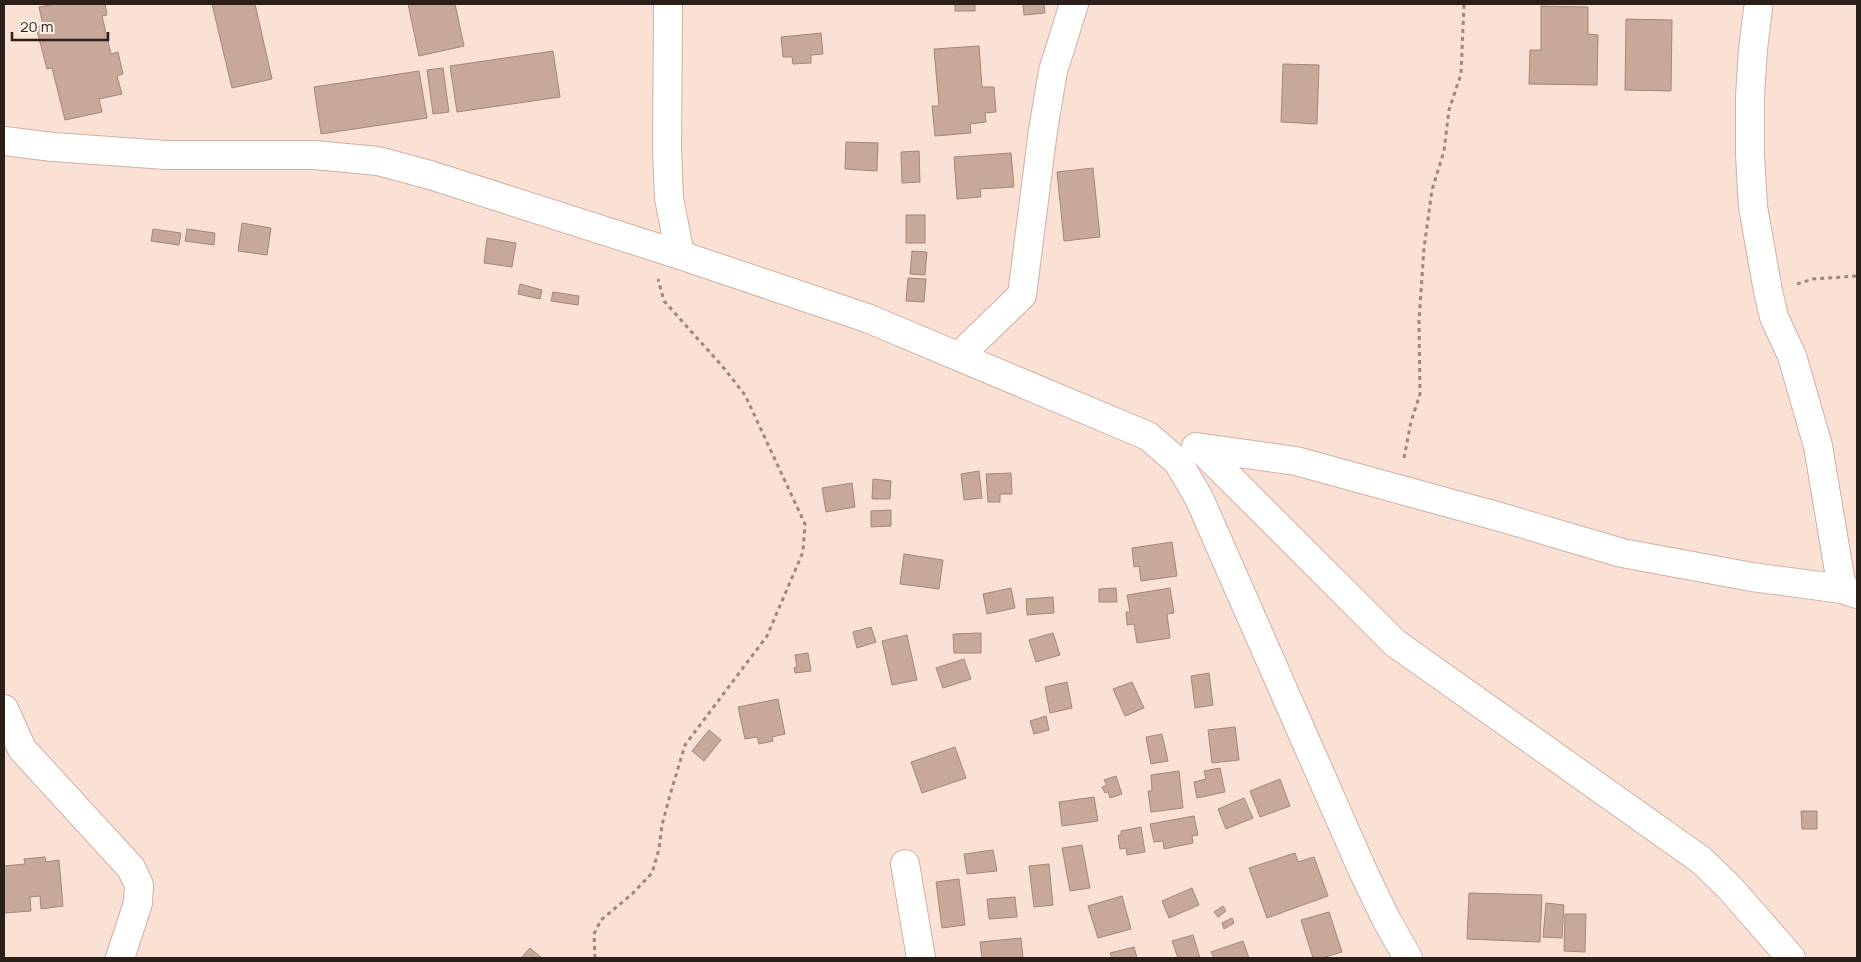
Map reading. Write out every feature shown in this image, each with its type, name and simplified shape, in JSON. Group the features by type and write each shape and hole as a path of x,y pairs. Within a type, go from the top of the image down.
{"street":[{"path":"668,4 666,149 669,198 680,255"},
{"path":"959,356 1022,295 1043,130 1053,71 1074,4"},
{"path":"4,141 53,147 166,154 314,155 378,161 430,175 649,245 867,318 1148,436 1200,448 1296,461 1622,553 1752,577 1850,591 1818,446 1792,356 1774,317 1753,207 1750,154 1750,96 1752,49 1758,9"},
{"path":"1148,436 1178,462 1199,498 1362,869 1386,919 1408,958"},
{"path":"1200,448 1395,643 1701,860 1729,887 1791,958"},
{"path":"4,709 22,750 131,868 139,885 138,903 120,958"},
{"path":"905,864 921,958"}],"path":[{"path":"1412,493 1403,456 1420,394 1419,321 1424,248 1432,190 1444,151 1449,110 1461,74 1464,4"},
{"path":"595,958 594,934 601,920 632,894 652,873 659,849 666,810 685,745 767,636 803,552 805,524 745,395 723,367 664,301 649,245"},
{"path":"1768,291 1813,279 1857,276"}],"building":[{"path":"54,4 105,4 107,15 102,16 111,54 118,52 123,74 117,76 122,94 99,99 102,112 65,120 52,68 47,69 36,27 43,25 39,7"},
{"path":"212,4 255,4 272,79 232,88"},
{"path":"408,4 455,4 464,46 419,56"},
{"path":"955,4 975,4 975,11 955,11"},
{"path":"1023,4 1044,4 1045,13 1024,15"},
{"path":"1541,6 1588,7 1588,34 1598,35 1597,85 1529,84 1530,50 1541,50"},
{"path":"1626,19 1672,20 1671,91 1625,90"},
{"path":"821,33 823,54 811,55 811,63 793,64 792,57 783,57 781,37"},
{"path":"979,46 982,87 994,87 996,112 985,113 986,122 970,124 971,133 935,136 932,106 939,106 934,49"},
{"path":"553,51 560,97 457,112 450,66"},
{"path":"1283,64 1319,65 1317,124 1281,122"},
{"path":"443,68 449,112 433,114 427,70"},
{"path":"419,71 427,118 321,134 314,87"},
{"path":"846,142 878,143 877,171 845,169"},
{"path":"919,151 920,182 902,183 901,152"},
{"path":"1011,153 1014,187 980,189 981,197 957,199 954,157"},
{"path":"1093,168 1100,237 1064,241 1057,172"},
{"path":"906,215 925,215 925,243 906,243"},
{"path":"242,223 271,228 267,255 238,251"},
{"path":"153,229 181,233 179,245 151,241"},
{"path":"187,229 215,233 214,245 185,241"},
{"path":"487,238 516,243 512,267 484,263"},
{"path":"912,251 927,252 925,275 910,274"},
{"path":"908,278 926,279 924,302 906,301"},
{"path":"520,284 542,290 540,299 518,294"},
{"path":"553,292 579,296 578,305 551,301"},
{"path":"979,471 982,498 964,500 961,474"},
{"path":"1011,473 1012,494 1000,494 1000,502 988,502 986,474"},
{"path":"873,479 891,481 890,499 872,499"},
{"path":"852,483 855,507 826,512 822,488"},
{"path":"891,510 891,526 871,527 871,511"},
{"path":"1172,542 1177,576 1141,581 1139,566 1134,567 1132,548"},
{"path":"904,554 943,560 939,589 900,584"},
{"path":"1011,588 1015,608 987,614 983,594"},
{"path":"1116,588 1117,602 1099,602 1099,589"},
{"path":"1170,588 1174,613 1167,614 1170,638 1137,643 1134,624 1127,625 1126,612 1130,612 1127,595"},
{"path":"1053,597 1054,613 1027,615 1026,599"},
{"path":"871,627 876,642 857,648 853,632"},
{"path":"981,633 981,653 954,653 953,634"},
{"path":"1053,633 1060,655 1036,662 1029,640"},
{"path":"907,635 917,680 892,685 882,641"},
{"path":"808,653 811,671 795,673 794,668 797,667 795,655"},
{"path":"964,659 971,679 943,688 936,668"},
{"path":"1209,673 1213,705 1195,708 1191,676"},
{"path":"1067,682 1072,708 1050,713 1045,687"},
{"path":"1132,682 1144,708 1125,716 1113,689"},
{"path":"778,699 785,734 772,737 773,741 759,744 757,737 745,739 738,707"},
{"path":"1046,716 1049,730 1034,734 1030,721"},
{"path":"1235,727 1239,760 1212,763 1208,730"},
{"path":"709,730 721,740 704,761 692,751"},
{"path":"1162,734 1168,761 1151,764 1146,737"},
{"path":"955,747 966,778 922,793 911,762"},
{"path":"1220,768 1225,792 1197,798 1194,782 1206,779 1204,771"},
{"path":"1179,771 1183,808 1151,812 1148,791 1152,791 1151,775"},
{"path":"1116,776 1122,794 1110,798 1108,792 1105,793 1102,787 1107,785 1104,780"},
{"path":"1280,779 1290,806 1260,817 1250,791"},
{"path":"1094,797 1098,821 1062,826 1059,802"},
{"path":"1244,798 1253,818 1226,829 1218,809"},
{"path":"1801,811 1817,811 1817,829 1802,829"},
{"path":"1194,816 1198,835 1192,836 1193,843 1164,849 1163,841 1154,842 1150,824"},
{"path":"1141,827 1145,852 1127,855 1126,848 1120,849 1118,835 1121,835 1121,831"},
{"path":"1082,845 1090,888 1070,891 1062,848"},
{"path":"993,850 997,871 967,874 964,854"},
{"path":"1295,853 1298,862 1314,857 1328,896 1267,918 1249,868"},
{"path":"45,857 46,862 59,860 63,906 41,909 40,896 30,897 31,911 4,913 4,866 25,864 24,859"},
{"path":"1049,864 1053,905 1034,907 1029,866"},
{"path":"959,879 965,925 942,928 936,882"},
{"path":"1192,888 1199,905 1169,918 1162,901"},
{"path":"1469,893 1542,895 1540,942 1467,939"},
{"path":"1122,896 1131,929 1098,938 1088,906"},
{"path":"1015,897 1017,917 989,919 987,899"},
{"path":"1546,903 1564,905 1562,938 1543,937"},
{"path":"1223,906 1226,911 1218,917 1214,912"},
{"path":"1329,912 1342,952 1322,958 1313,958 1301,920"},
{"path":"1565,914 1586,914 1585,952 1564,951"},
{"path":"1232,918 1234,923 1224,929 1222,923"},
{"path":"1193,935 1200,958 1178,958 1172,941"},
{"path":"1021,938 1023,958 982,958 980,942"},
{"path":"1243,941 1249,958 1214,958 1211,952"},
{"path":"1134,947 1137,958 1112,958 1110,953"},
{"path":"530,948 542,958 521,958"}]}
